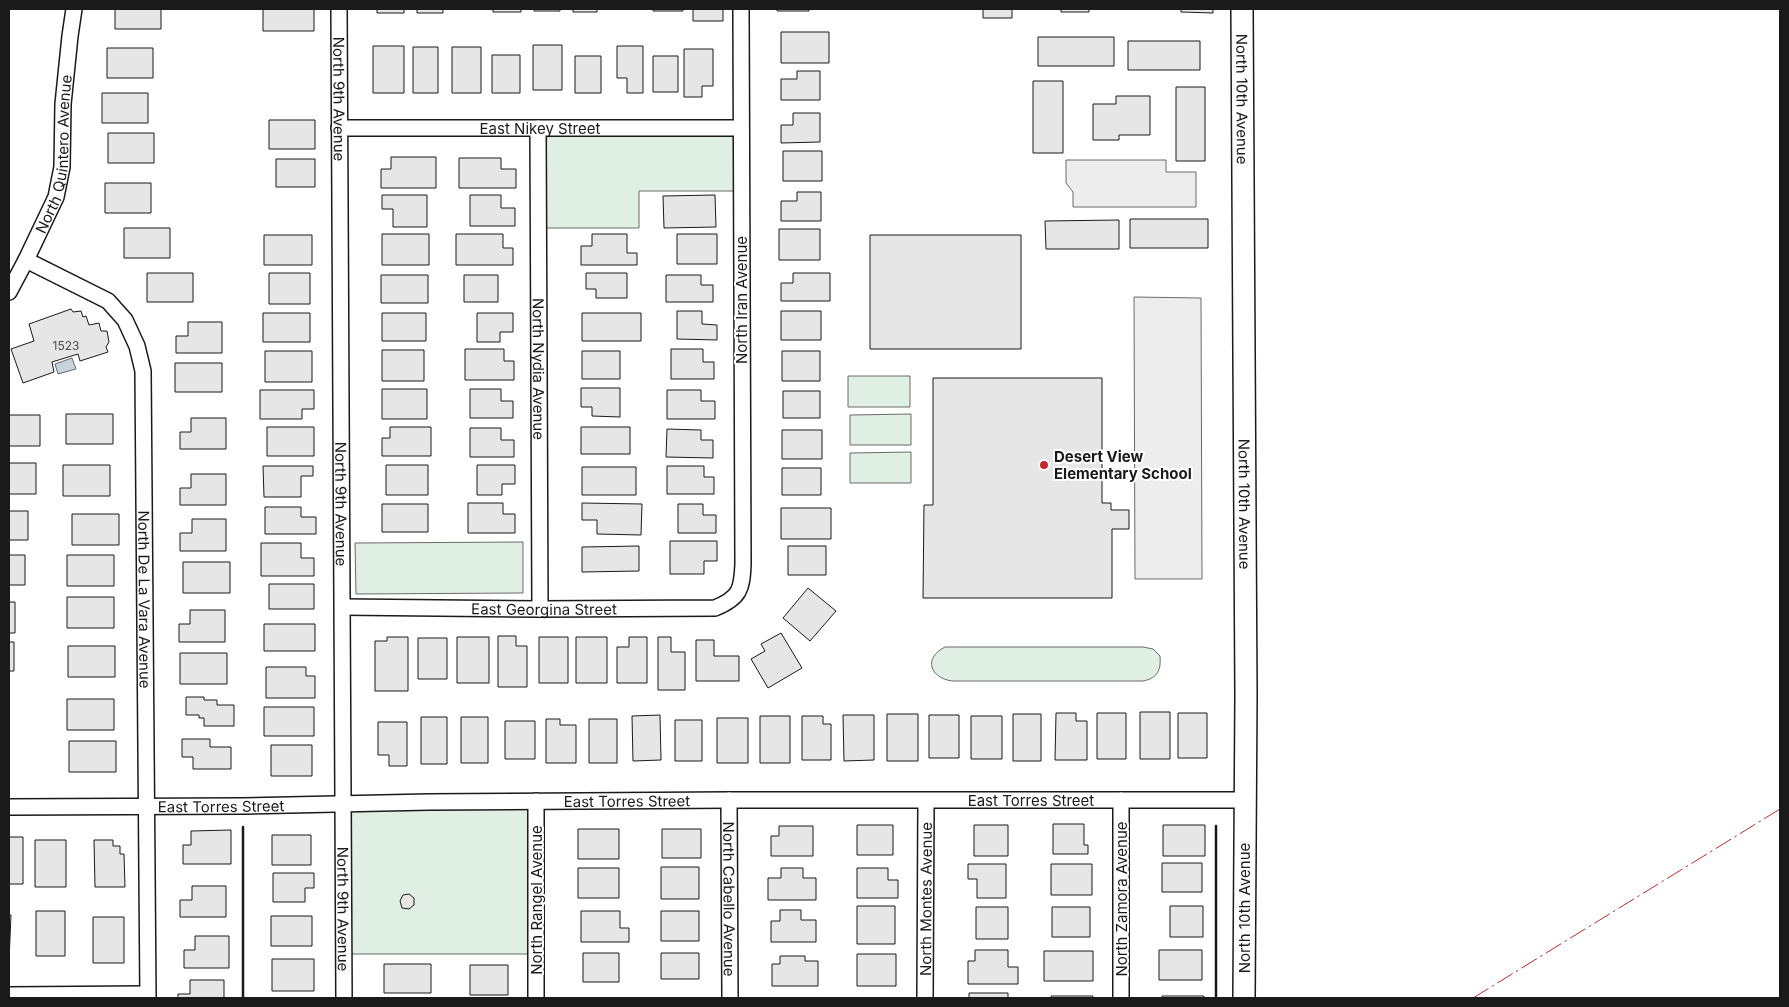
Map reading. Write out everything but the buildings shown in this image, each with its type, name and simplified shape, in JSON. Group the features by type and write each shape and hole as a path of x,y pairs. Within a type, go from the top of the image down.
{"main road":[{"name":"North 10th Avenue","path":"1242,9 1246,696 1244,998"}],"street":[{"name":"North Quintero Avenue","path":"9,292 56,197 62,167 63,104 74,9"},
{"name":"North 9th Avenue","path":"339,9 344,998"},
{"name":"North Iran Avenue","path":"740,591 743,564 741,9"},
{"name":"East Nikey Street","path":"339,128 740,128"},
{"name":"North Nydia Avenue","path":"538,128 540,609"},
{"name":"North De La Vara Avenue","path":"26,260 108,301 125,320 137,346 143,371 148,996"},
{"name":"East Georgina Street","path":"343,607 715,608 729,602 740,591"},
{"name":"North Cabello Avenue","path":"729,800 730,998"},
{"name":"North Zamora Avenue","path":"1121,800 1121,998"},
{"name":"East Torres Street","path":"9,807 343,805 536,801 1245,800"},
{"name":"North Rangel Avenue","path":"536,801 536,998"},
{"name":"North Montes Avenue","path":"925,998 926,801"},
{"path":"9,995 148,996"}],"green space":[{"path":"538,128 741,128 741,191 639,191 639,228 539,228"},
{"path":"848,376 910,376 910,407 848,407"},
{"path":"911,414 911,445 850,445 850,415"},
{"path":"911,452 911,483 850,483 850,453"},
{"path":"523,542 523,593 356,594 355,543"},
{"path":"945,647 1143,647 1153,649 1160,656 1160,665 1157,673 1152,678 1143,681 952,681 939,676 932,667 934,657 938,651"},
{"path":"536,801 536,954 343,954 343,805"}],"shaded area":[{"path":"1066,160 1166,160 1166,172 1196,172 1196,207 1073,207 1073,192 1066,183"},
{"path":"1134,297 1201,298 1202,579 1135,579"},
{"path":"72,358 76,369 58,374 55,364"}],"wall":[{"path":"1216,826 1216,998"},
{"path":"243,827 243,998"}],"power":[{"path":"1473,998 1780,809"}],"place":[{"name":"Desert View Elementary School","path":"1044,465"}]}
